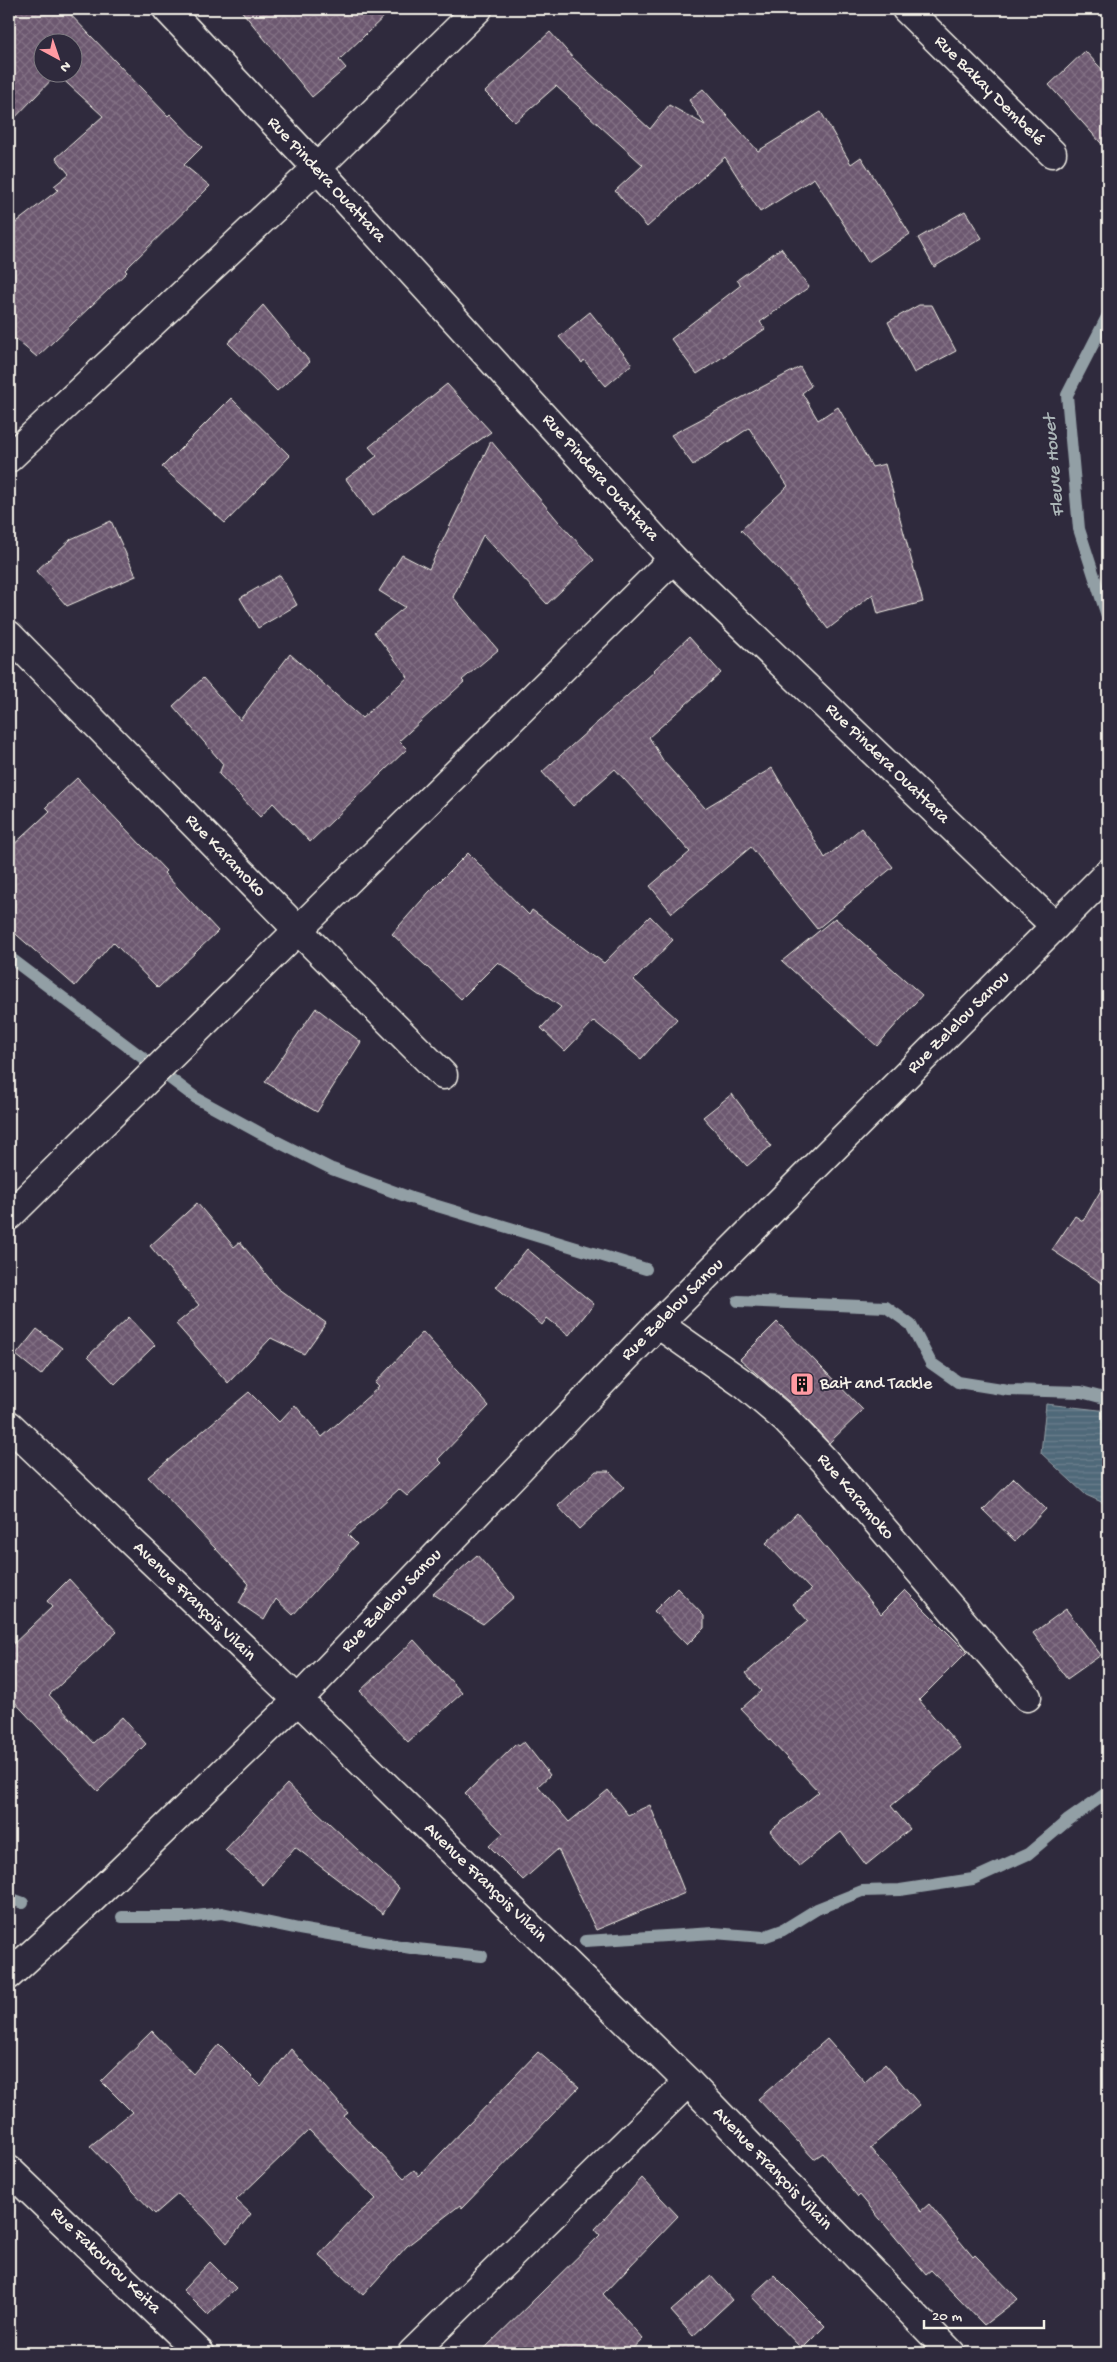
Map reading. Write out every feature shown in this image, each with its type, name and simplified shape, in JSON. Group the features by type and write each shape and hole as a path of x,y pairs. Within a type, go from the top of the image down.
{"street":[{"name":"Rue Pindera Ouattara","path":"167,9 317,168 673,558 1055,926"},
{"path":"9,458 317,168 478,9"},
{"name":"Rue Bakay Dembelé","path":"906,9 1052,153"},
{"path":"9,1216 673,558"},
{"name":"Rue Karamoko","path":"9,635 443,1075"},
{"path":"1097,897 1108,873"},
{"name":"Rue Zelelou Sanou","path":"9,1974 91,1900 298,1700 658,1324 1055,926 1097,897"},
{"name":"Rue Karamoko","path":"658,1324 745,1385 786,1420 825,1461 1027,1697"},
{"name":"Avenue François Vilain","path":"9,1425 298,1700 688,2082 951,2353"},
{"path":"412,2353 688,2082"},
{"name":"Rue Fakourou Keita","path":"9,2170 200,2353"}],"water":[{"path":"1046,1404 1108,1411 1108,1505 1086,1495 1041,1453"}],"building":[{"path":"9,9 65,9 168,116 170,114 202,147 184,165 210,186 125,270 127,272 37,357 9,334 9,228 58,190 54,186 69,174 56,158 103,116 66,82 82,82 82,32 32,32 32,82 49,82 9,124"},
{"path":"240,9 392,9 339,60 346,68 312,97"},
{"path":"550,32 573,58 650,129 669,105 705,125 689,100 703,89 758,151 821,112 851,164 861,157 910,234 868,262 814,178 760,212 725,157 647,227 615,191 643,165 556,86 515,122 485,92"},
{"path":"1085,51 1108,76 1108,151 1049,85"},
{"path":"965,211 982,238 934,267 918,238"},
{"path":"781,248 809,287 760,322 765,329 697,374 671,339 741,285 737,280"},
{"path":"263,305 310,362 277,391 228,343"},
{"path":"919,305 932,305 956,351 914,373 888,322"},
{"path":"590,312 632,364 606,386 584,360 582,363 559,337"},
{"path":"800,367 811,386 802,393 818,420 838,407 872,467 885,464 923,602 878,614 873,594 828,629 799,591 741,530 788,486 749,428 693,465 671,435"},
{"path":"447,384 491,432 372,516 346,479 377,456 369,447"},
{"path":"231,398 290,456 225,523 162,467"},
{"path":"491,441 559,522 594,560 547,604 483,535 453,597 498,650 462,680 464,682 399,741 407,749 310,842 273,803 260,817 219,774 223,764 173,706 203,678 240,720 290,654 362,718 408,677 374,632 405,607 379,591 402,555 429,569"},
{"path":"111,521 136,576 67,606 36,571 71,539"},
{"path":"280,575 297,605 258,628 240,598"},
{"path":"689,637 721,673 649,737 664,762 705,808 772,768 825,858 861,828 893,867 817,929 751,847 672,913 650,886 690,852 615,769 573,806 542,772 655,671"},
{"path":"77,778 166,871 164,873 218,931 158,988 113,942 75,986 9,928 9,849 50,811 46,807"},
{"path":"468,853 529,915 532,910 604,963 650,916 673,940 634,980 677,1019 641,1059 594,1021 565,1051 541,1028 561,1007 498,962 461,999 392,934 429,892"},
{"path":"835,918 922,995 877,1046 782,961"},
{"path":"316,1008 361,1042 317,1112 265,1082"},
{"path":"732,1094 771,1146 747,1166 703,1117"},
{"path":"1108,1178 1108,1287 1052,1250 1075,1216 1083,1221"},
{"path":"197,1203 234,1247 240,1242 277,1288 326,1323 304,1354 271,1338 228,1383 176,1324 199,1305 150,1246"},
{"path":"527,1249 594,1304 569,1335 547,1318 542,1325 496,1287"},
{"path":"129,1317 155,1345 115,1384 88,1356"},
{"name":"Bait and Tackle","path":"777,1322 863,1410 829,1443 796,1408 740,1359"},
{"path":"37,1329 62,1348 41,1375 16,1355"},
{"path":"423,1332 489,1406 438,1459 442,1463 407,1496 399,1489 348,1535 357,1544 293,1615 276,1599 264,1620 239,1603 249,1584 148,1477 249,1392 279,1422 295,1405 322,1437 379,1387 375,1383"},
{"path":"596,1471 609,1471 624,1487 579,1529 558,1506"},
{"path":"1014,1478 1046,1509 1015,1541 983,1510"},
{"path":"797,1513 881,1614 905,1590 967,1652 919,1700 961,1748 891,1806 910,1829 866,1865 841,1832 799,1866 770,1831 819,1792 741,1709 761,1691 746,1673 808,1621 793,1604 811,1590 766,1543"},
{"path":"477,1555 514,1597 483,1624 433,1594"},
{"path":"69,1579 117,1632 49,1695 93,1743 122,1717 146,1744 98,1791 9,1696 9,1648 52,1607 47,1601"},
{"path":"677,1588 704,1616 704,1628 687,1645 654,1611"},
{"path":"1066,1609 1101,1655 1067,1679 1033,1633"},
{"path":"414,1640 462,1693 408,1742 360,1691"},
{"path":"524,1742 550,1775 538,1786 569,1822 608,1790 628,1815 650,1805 685,1893 596,1930 558,1849 523,1880 489,1846 503,1833 465,1794 516,1744 519,1746"},
{"path":"287,1784 399,1888 383,1914 295,1847 263,1885 225,1850"},
{"path":"152,2031 193,2074 219,2044 261,2086 291,2049 348,2113 344,2116 404,2178 414,2170 419,2176 538,2052 579,2087 462,2208 460,2205 407,2246 363,2295 319,2255 353,2218 376,2199 309,2130 236,2200 251,2214 227,2243 205,2218 178,2194 155,2214 90,2146 132,2112 101,2081"},
{"path":"827,2039 865,2082 885,2064 920,2105 870,2148 921,2211 929,2204 973,2257 975,2255 1018,2299 984,2325 931,2270 926,2274 860,2195 858,2197 823,2153 814,2159 758,2099"},
{"path":"642,2178 678,2216 603,2294 643,2339 628,2353 480,2353 600,2235 595,2229"},
{"path":"210,2262 236,2288 208,2315 183,2290"},
{"path":"774,2275 825,2326 802,2349 751,2296"},
{"path":"711,2276 732,2300 693,2336 671,2311"}],"waterway":[{"name":"Fleuve Houet","path":"1108,315 1067,395 1079,529 1108,619"},
{"path":"9,957 196,1098 332,1169 411,1198 646,1269"},
{"path":"738,1301 886,1307 911,1325 931,1363 958,1382 1008,1390 1081,1392 1108,1399"},
{"path":"585,1941 714,1933 763,1937 783,1930 817,1909 862,1891 900,1890 973,1879 1028,1854 1067,1821 1108,1792"},
{"path":"9,1898 23,1903"},
{"path":"122,1917 187,1917 222,1913 299,1929 417,1949 482,1956"}],"place":[{"name":"Bait and Tackle","path":"802,1384"}]}
